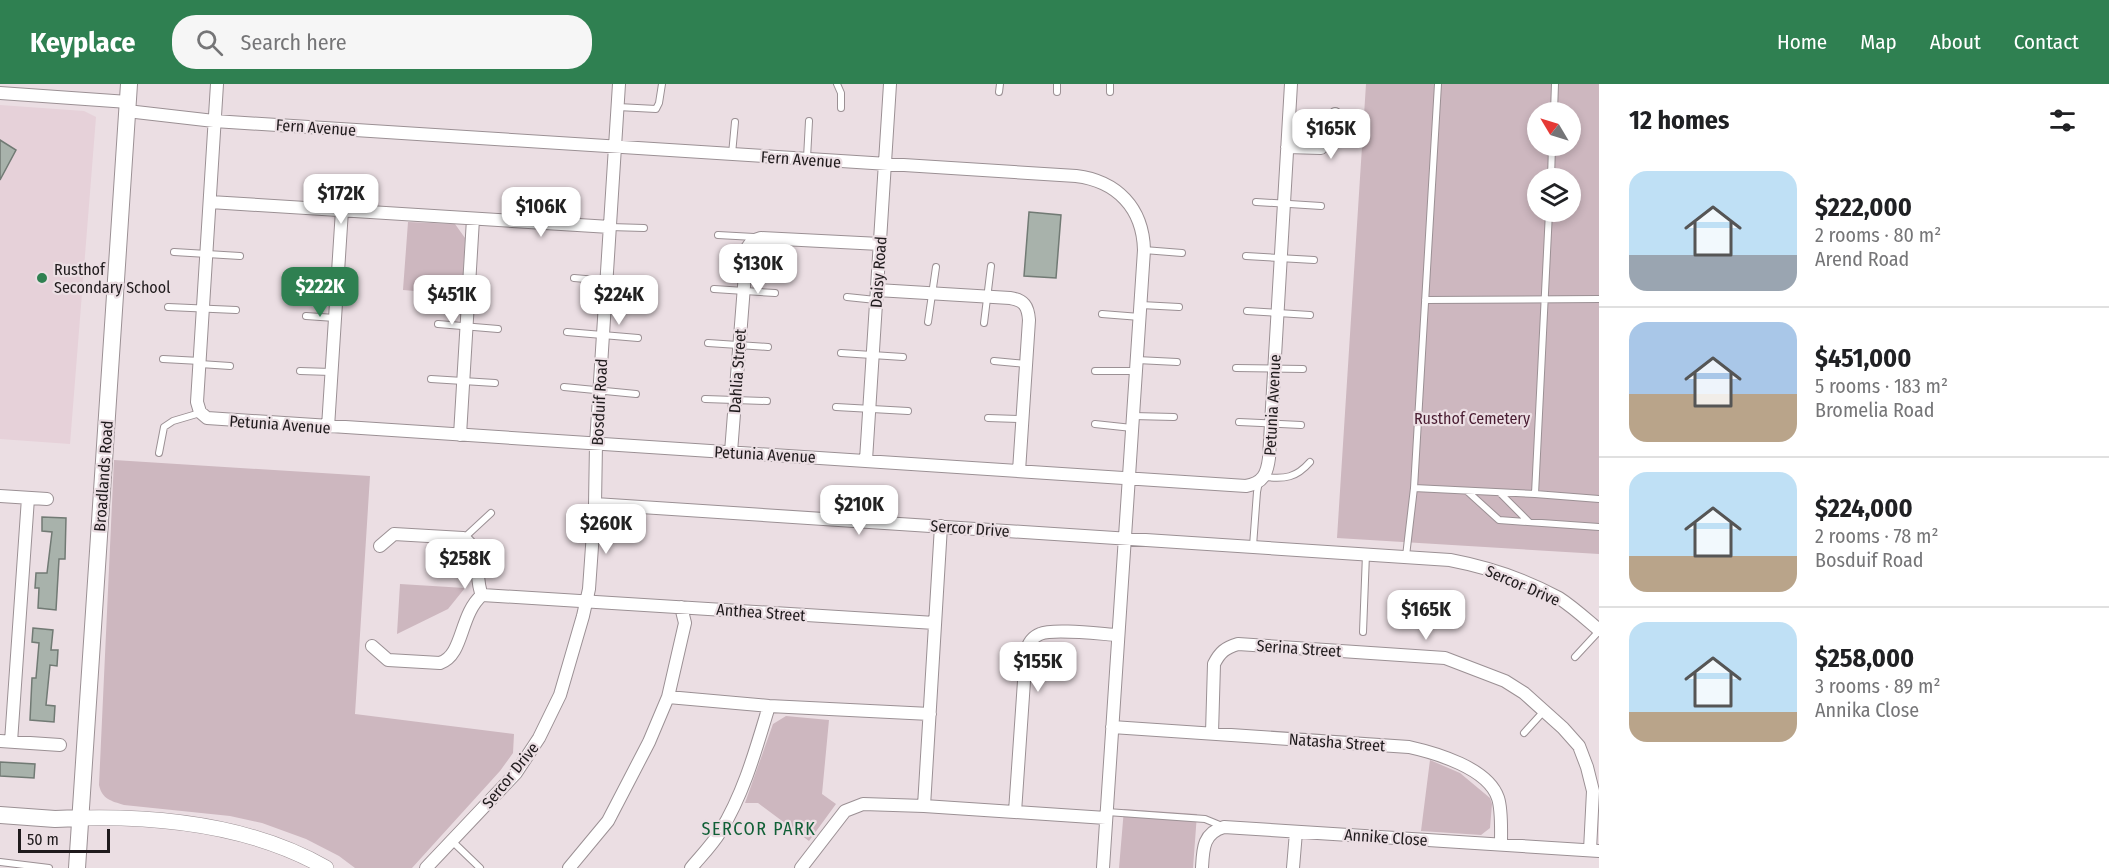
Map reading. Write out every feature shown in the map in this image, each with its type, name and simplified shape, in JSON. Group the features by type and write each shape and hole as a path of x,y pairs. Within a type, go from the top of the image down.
{"main road":[{"name":"Broadlands Road","path":"77,868 129,84"},
{"path":"0,815 55,819 80,818"}],"street":[{"path":"201,413 197,402 217,84"},
{"name":"Bosduif Road","path":"595,504 596,444 620,84"},
{"name":"Daisy Road","path":"866,460 890,84"},
{"name":"Petunia Avenue","path":"201,413 214,420 1246,486 1262,480 1268,468 1291,84"},
{"name":"Fern Avenue","path":"0,93 127,106 214,121 1076,176 1096,180 1114,189 1132,208 1142,230 1144,250 1103,868"},
{"path":"1287,147 1321,148 1326,141 1335,114"},
{"path":"210,202 610,227"},
{"path":"328,427 342,210"},
{"path":"460,435 473,219"},
{"path":"761,238 880,244"},
{"name":"Dahlia Street","path":"731,452 747,248 752,241 761,238"},
{"path":"876,295 933,294 1019,299 1026,305 1029,320 1019,471"},
{"path":"0,496 47,499"},
{"path":"28,498 5,742 60,745"},
{"name":"Sercor Drive","path":"426,868 516,772 540,738 560,694 586,602 595,504 1450,560 1491,569 1560,599 1599,630"},
{"path":"924,806 941,526"},
{"path":"372,646 388,660 440,663 446,661 454,653 469,609 482,595 478,585 476,554 472,545 463,538 394,534 380,546"},
{"name":"Anthea Street","path":"482,595 935,623"},
{"path":"568,868 601,831 616,809 650,742 668,697 685,622 681,608"},
{"path":"1015,812 1026,652 1029,642 1038,634 1050,632 1118,635"},
{"name":"Serina Street","path":"1212,733 1214,664 1219,654 1226,648 1238,644 1445,658 1505,681 1524,693 1579,746 1593,791 1594,850"},
{"path":"668,697 769,706 930,714"},
{"path":"691,868 714,842 733,808 747,777 769,706"},
{"name":"Natasha Street","path":"1112,727 1409,747 1436,753 1460,762 1492,787 1498,799 1502,844"},
{"path":"801,868 841,817 850,808 863,804 1107,815"},
{"path":"80,818 123,818 222,829 277,845 326,868"},
{"path":"1202,868 1205,841 1211,833 1224,827"},
{"name":"Annike Close","path":"1224,827 1594,850"},
{"path":"1293,868 1296,832"}],"lane":[{"path":"618,107 656,109 660,103 662,84"},
{"path":"837,84 841,93 841,108"},
{"path":"999,92 1000,84"},
{"path":"1057,84 1057,92"},
{"path":"1110,84 1110,92"},
{"path":"1407,556 1414,488 1438,84"},
{"path":"1554,102 1555,84"},
{"path":"807,159 809,121"},
{"path":"732,154 735,122"},
{"path":"1257,202 1321,206"},
{"path":"1535,494 1548,222"},
{"path":"610,227 644,228"},
{"path":"718,235 761,238"},
{"path":"1144,250 1182,253"},
{"path":"174,252 240,256"},
{"path":"1246,256 1314,260"},
{"path":"984,323 991,266"},
{"path":"928,322 936,267"},
{"path":"574,278 643,284"},
{"path":"714,289 775,293"},
{"path":"847,297 876,295"},
{"path":"1425,300 1599,299"},
{"path":"168,307 236,310"},
{"path":"1102,314 1179,307"},
{"path":"1247,311 1310,315"},
{"path":"306,316 335,318"},
{"path":"438,324 498,329"},
{"path":"567,332 638,339"},
{"path":"708,343 768,347"},
{"path":"842,353 903,357"},
{"path":"163,358 230,366"},
{"path":"994,361 1026,364"},
{"path":"1095,370 1177,362"},
{"path":"1236,368 1303,369"},
{"path":"300,370 332,372"},
{"path":"431,379 495,383"},
{"path":"564,387 636,394"},
{"path":"705,399 767,401"},
{"path":"836,407 908,411"},
{"path":"159,453 164,427 173,421 201,413"},
{"path":"1095,424 1174,417"},
{"path":"988,418 1023,419"},
{"path":"1239,422 1301,425"},
{"path":"1253,546 1257,492 1262,480 1297,475 1310,462"},
{"path":"1414,488 1599,499"},
{"path":"1467,491 1497,519 1599,527"},
{"path":"1500,493 1529,522"},
{"path":"463,538 491,513"},
{"path":"1363,632 1366,554"},
{"path":"1575,657 1599,630"},
{"path":"1524,733 1544,711"},
{"path":"1107,815 1205,819 1224,827"},
{"path":"452,841 480,868"},
{"path":"0,862 49,868"}],"shaded area":[{"name":"Rusthof Secondary School","path":"0,105 84,111 96,117 70,444 0,439"}],"green space":[{"name":"Rusthof Cemetery","path":"1366,84 1599,84 1599,554 1337,538"},
{"path":"408,222 455,224 465,238 462,295 403,290"},
{"path":"114,460 370,476 355,714 514,734 513,753 500,771 412,868 355,868 339,856 306,839 262,823 230,816 124,805 111,801 102,793 99,785"},
{"path":"400,584 465,588 448,609 397,634"},
{"path":"786,716 829,720 822,794 836,804 809,841 758,803 745,803 773,724"},
{"path":"1430,760 1460,773 1490,798 1492,804 1490,828 1481,835 1421,831"},
{"path":"1124,809 1197,814 1193,868 1119,868"}],"building":[{"path":"0,140 16,150 0,180"},
{"path":"1029,212 1061,215 1056,278 1024,276"},
{"path":"42,517 66,518 65,559 59,559 56,610 38,608 39,588 35,588 36,573 47,573 52,532 42,531"},
{"path":"33,628 53,630 51,650 58,650 57,666 50,665 46,705 55,706 54,722 30,720 32,678 36,678 39,643 32,642"},
{"path":"0,762 35,764 34,778 0,776"}],"place":[{"name":"Rusthof Secondary School","path":"42,278"}],"district":[{"name":"SERCOR PARK","path":"759,829"}]}
